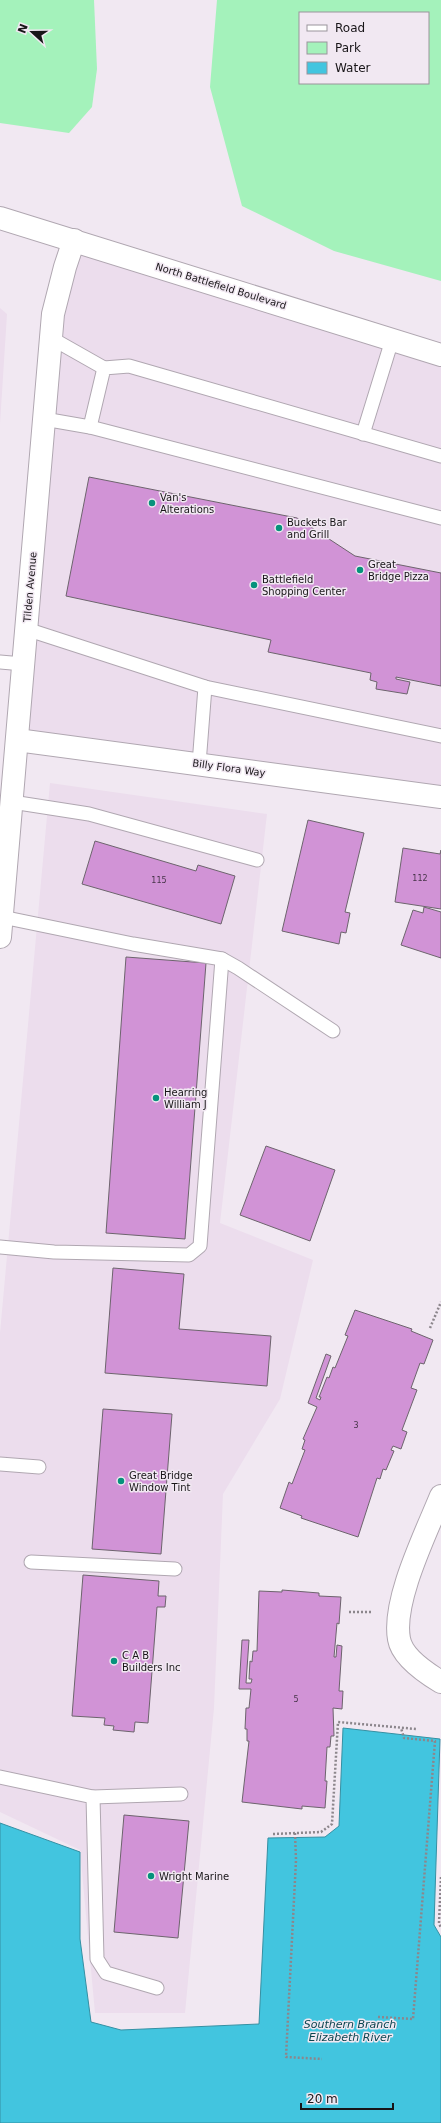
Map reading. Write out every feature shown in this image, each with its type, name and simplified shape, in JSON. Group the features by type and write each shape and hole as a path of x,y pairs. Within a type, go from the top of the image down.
{"street":[{"name":"North Battlefield Boulevard","path":"0,218 441,355"},
{"name":"Tilden Avenue","path":"1,915 12,802 7,777 17,740 53,314 65,267 74,240"},
{"name":"Billy Flora Way","path":"17,740 441,798"},
{"path":"441,1496 401,1598 399,1640 412,1662 441,1682"}],"lane":[{"path":"51,338 104,368 129,366 441,456"},
{"path":"363,434 392,340"},
{"path":"90,427 104,368"},
{"path":"44,419 90,427 441,518"},
{"path":"26,629 205,687 441,736"},
{"path":"0,662 23,664"},
{"path":"199,764 205,687"},
{"path":"12,802 89,814 257,860"},
{"path":"1,915 134,944 222,959 333,1031"},
{"path":"0,1247 54,1252 189,1255 200,1246 222,959"},
{"path":"0,1464 38,1467"},
{"path":"31,1562 175,1569"},
{"path":"0,1777 93,1796 181,1794"},
{"path":"93,1796 97,1959 106,1973 157,1988"}],"path":[{"path":"430,1328 441,1302"},
{"path":"274,1834 321,1832 332,1824 338,1722 416,1729"},
{"path":"378,2017 413,2019 436,1741 404,1738 401,1728"},
{"path":"295,1833 296,1860 286,2057 322,2059"},
{"path":"441,1877 439,1923 441,1928"}],"shaded area":[{"path":"74,240 441,355 441,797 17,740 41,458"},
{"path":"0,308 7,314 0,424"},
{"path":"50,783 267,814 220,1223 313,1260 280,1399 223,1494 214,1708 185,2013 95,2013 80,1850 0,1812 0,1333"}],"green space":[{"path":"0,0 94,0 97,69 92,107 69,133 0,123"},
{"path":"217,0 441,0 441,281 334,251 242,206 210,87"}],"water":[{"name":"Southern Branch Elizabeth River","path":"343,1728 440,1739 434,1925 441,1937 441,2123 0,2123 0,1823 80,1852 80,1939 91,2022 121,2030 259,2024 268,1838 325,1837 339,1826"}],"building":[{"name":"Battlefield Shopping Center","path":"89,477 297,518 355,556 441,573 441,686 396,677 396,679 410,682 407,694 376,689 377,682 370,680 371,673 268,652 271,640 66,596"},
{"path":"308,820 364,833 345,912 350,913 346,933 341,932 339,944 282,931"},
{"path":"95,841 196,871 198,865 235,876 221,924 82,884"},
{"path":"403,848 440,854 441,850 441,909 395,902"},
{"path":"424,907 441,912 441,958 401,945 413,910 423,913"},
{"name":"Hearring William J","path":"126,957 206,963 185,1239 106,1233"},
{"path":"266,1146 335,1170 310,1241 240,1215"},
{"path":"113,1268 184,1274 179,1329 271,1336 267,1386 105,1373"},
{"path":"355,1310 412,1329 411,1331 433,1340 424,1364 420,1363 411,1388 417,1390 402,1430 407,1432 401,1449 393,1446 391,1450 394,1451 386,1470 383,1469 380,1479 377,1478 358,1537 301,1518 302,1516 280,1508 289,1482 292,1484 305,1450 302,1449 305,1440 303,1439 317,1407 308,1403 326,1354 331,1356 316,1398 320,1400 321,1397 319,1397 327,1377 329,1378 333,1367 335,1368 348,1336 345,1335"},
{"path":"103,1409 172,1414 161,1554 92,1549"},
{"name":"C A B Builders Inc","path":"83,1575 159,1581 158,1596 166,1596 165,1607 157,1607 148,1723 135,1722 134,1732 113,1730 114,1726 104,1725 105,1718 72,1716"},
{"path":"282,1590 319,1593 319,1596 341,1597 334,1657 336,1657 337,1645 342,1646 339,1691 343,1691 342,1709 333,1708 334,1736 331,1736 330,1747 327,1747 325,1808 302,1806 302,1809 242,1802 249,1741 247,1741 247,1729 245,1729 246,1708 249,1708 251,1689 239,1689 242,1640 249,1640 246,1683 251,1683 252,1679 249,1679 250,1661 252,1662 253,1651 257,1651 259,1591 282,1592"},
{"name":"Wright Marine","path":"124,1815 189,1821 178,1938 114,1932"}],"place":[{"name":"Van's Alterations","path":"152,503"},
{"name":"Buckets Bar and Grill","path":"279,528"},
{"name":"Great Bridge Pizza","path":"360,570"},
{"name":"Battlefield Shopping Center","path":"254,585"},
{"name":"Hearring William J","path":"156,1098"},
{"name":"Great Bridge Window Tint","path":"121,1481"},
{"name":"C A B Builders Inc","path":"114,1661"},
{"name":"Wright Marine","path":"151,1876"}]}
